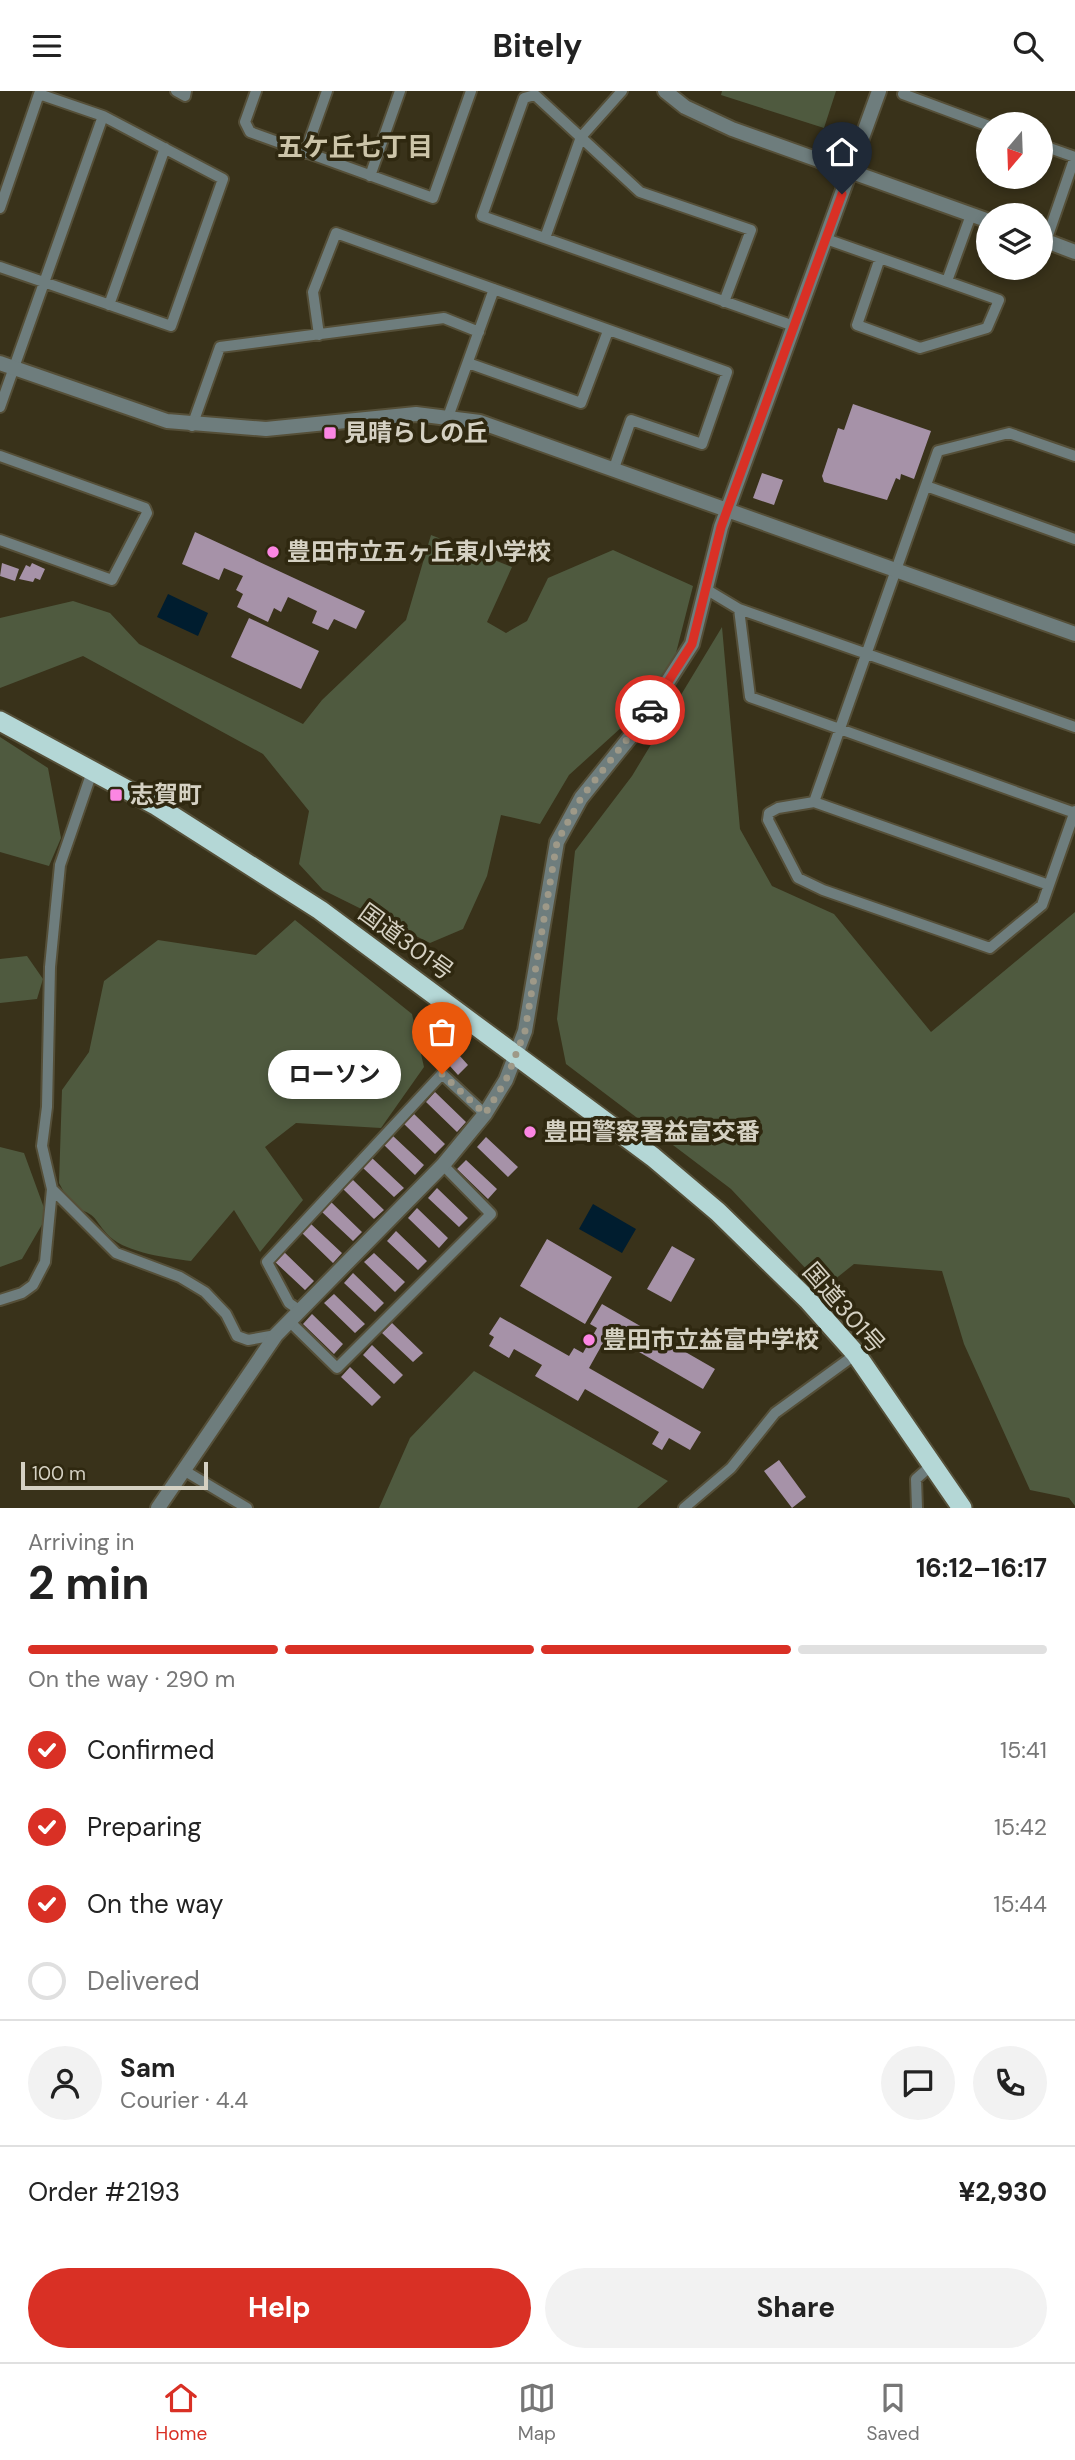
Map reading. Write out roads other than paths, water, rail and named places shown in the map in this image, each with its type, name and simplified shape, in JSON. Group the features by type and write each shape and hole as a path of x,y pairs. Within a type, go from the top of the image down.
{"highway":[{"name":"国道301号","path":"0,721 157,806 320,910 653,1157 718,1212 808,1300 856,1354 962,1508"}],"street":[{"path":"176,91 184,96 186,91"},
{"path":"256,91 245,123 250,132 433,198 471,91"},
{"path":"305,153 327,91"},
{"path":"370,176 400,91"},
{"path":"545,239 581,137 622,91"},
{"path":"665,91 685,107 732,129 976,217"},
{"path":"158,1508 276,1335 443,1165 485,1114 506,1080 525,1031 557,842 581,798 639,726 684,661 692,644 704,588 728,509 879,91"},
{"path":"905,91 903,94 976,120"},
{"path":"0,208 39,94 103,116 223,179 171,326 0,267"},
{"path":"724,302 751,230 640,192 535,95 524,98 482,216 545,239 724,302 794,326"},
{"path":"0,407 7,365 45,282 103,116"},
{"path":"109,305 165,148"},
{"path":"1053,216 1075,157 1054,150"},
{"path":"947,281 971,215"},
{"path":"319,335 313,292 336,233 727,372 702,445 631,420 614,468"},
{"path":"825,239 947,281 999,300 987,328 920,348 858,325 880,258"},
{"path":"1053,243 1075,251"},
{"path":"448,417 494,289"},
{"path":"192,426 220,347 444,318 479,332"},
{"path":"468,363 581,403 608,331"},
{"path":"7,365 167,421 192,426 266,429 416,414 480,422 1075,634"},
{"path":"814,802 938,451 1009,433 1075,456"},
{"path":"0,456 145,508 147,513 112,580 0,540"},
{"path":"926,486 1075,540"},
{"path":"704,588 739,609 1075,727"},
{"path":"739,609 750,697 1075,812 1042,905 990,948 823,890 798,878 768,820 769,813 778,808 814,802 1049,885"},
{"path":"0,1300 22,1293 40,1275 47,1250 52,1189 42,1146 47,1107 54,929 60,865 93,769"},
{"path":"299,1310 289,1303 267,1262 442,1074 485,1114"},
{"path":"289,1321 337,1367 491,1214 443,1165"},
{"path":"52,1189 116,1253 180,1276 205,1292 226,1314 237,1336 248,1340 276,1335"},
{"path":"684,1508 732,1468 775,1413 856,1354"},
{"path":"917,1508 916,1479 933,1464"},
{"path":"185,1471 247,1508"}],"water":[{"path":"168,594 208,613 198,636 157,617"},
{"path":"593,1204 636,1229 622,1253 579,1229"}],"place":[{"name":"見晴らしの丘","path":"330,433"},
{"name":"豊田市立五ヶ丘東小学校","path":"273,552"},
{"name":"志賀町","path":"116,795"},
{"name":"ローソン","path":"442,1074"},
{"name":"豊田警察署益富交番","path":"530,1132"},
{"name":"豊田市立益富中学校","path":"589,1340"}],"district":[{"name":"五ケ丘七丁目","path":"355,147"}]}
